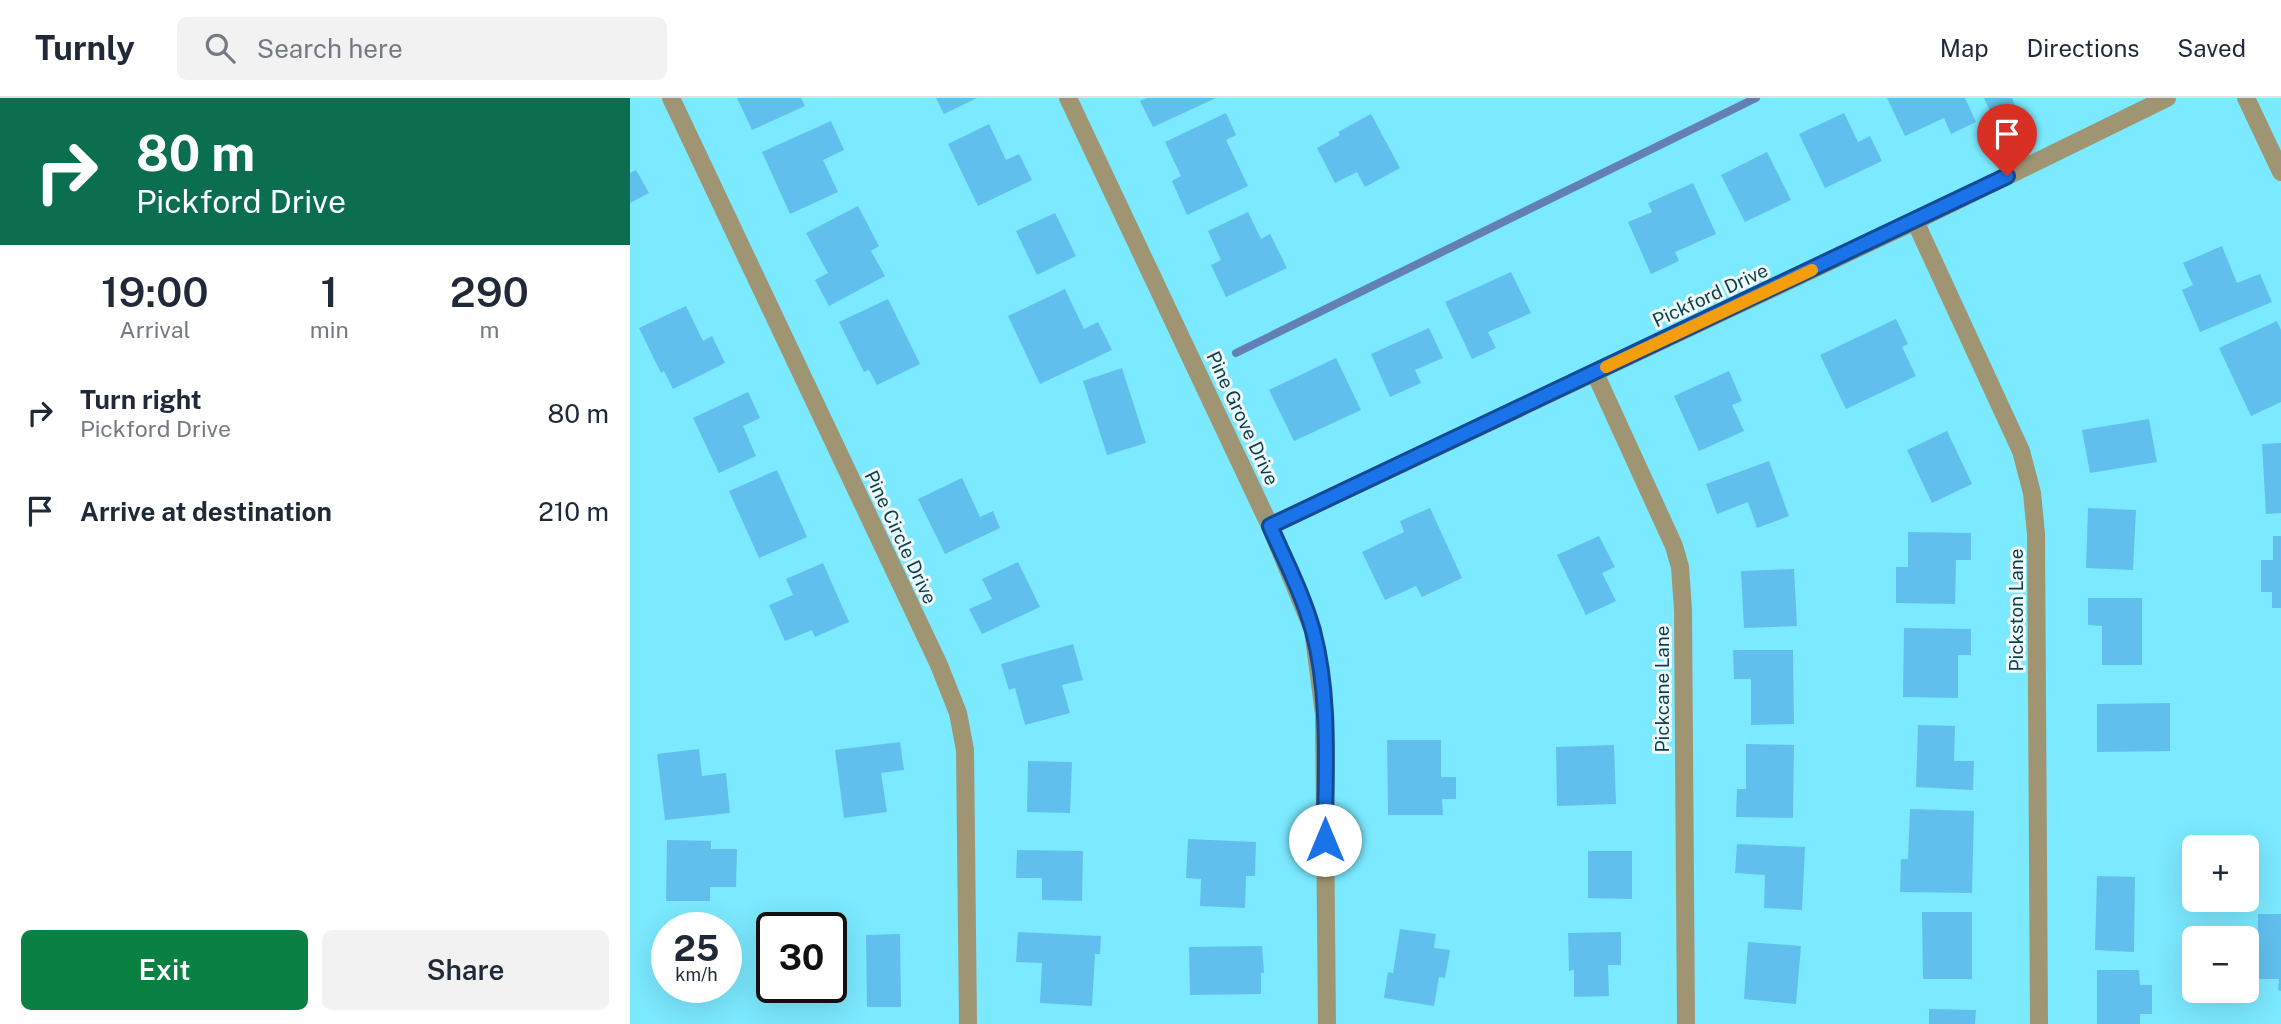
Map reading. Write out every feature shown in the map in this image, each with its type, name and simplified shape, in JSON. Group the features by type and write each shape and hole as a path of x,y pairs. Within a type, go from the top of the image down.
{"street":[{"name":"Pine Circle Drive","path":"671,98 939,665 958,713 965,750 968,1024"},
{"name":"Pine Grove Drive","path":"1068,98 1270,526 1308,618 1321,678 1324,736 1327,1024"},
{"name":"Pickford Drive","path":"1270,526 1915,221 2167,98"},
{"path":"2246,98 2281,172"},
{"name":"Pickston Lane","path":"1915,221 2017,440 2032,493 2036,534 2039,1024"},
{"name":"Pickcane Lane","path":"1595,373 1662,517 1680,567 1683,610 1686,1024"}],"building":[{"path":"737,98 801,98 805,106 752,130"},
{"path":"936,98 977,98 944,114"},
{"path":"1147,98 1216,98 1153,127 1140,101"},
{"path":"1887,98 1965,98 1976,122 1951,134 1944,118 1905,136"},
{"path":"1984,98 2012,98 2015,105 1992,115"},
{"path":"1226,113 1236,135 1226,140 1248,186 1187,215 1172,181 1181,176 1165,142"},
{"path":"1844,113 1858,142 1870,136 1882,161 1825,188 1799,134"},
{"path":"1371,114 1400,168 1365,187 1357,172 1335,183 1317,148 1340,135 1338,132"},
{"path":"831,121 844,150 823,160 838,192 790,214 762,152"},
{"path":"989,124 1006,160 1019,154 1032,180 978,206 948,144"},
{"path":"1767,152 1791,200 1745,222 1721,175"},
{"path":"636,170 649,193 630,203 630,173"},
{"path":"1693,183 1716,234 1675,252 1679,261 1651,274 1628,222 1652,212 1648,203"},
{"path":"858,206 879,246 871,251 885,276 829,306 815,280 828,273 806,233"},
{"path":"1248,212 1261,239 1270,234 1287,268 1226,297 1211,265 1221,260 1208,231"},
{"path":"1055,213 1076,256 1037,275 1016,231"},
{"path":"2222,246 2237,283 2260,274 2272,302 2200,332 2182,290 2193,285 2183,263"},
{"path":"1511,272 1531,313 1488,332 1496,348 1472,359 1445,302"},
{"path":"1065,289 1084,329 1098,322 1112,350 1040,384 1008,316"},
{"path":"888,299 920,364 877,385 869,370 864,372 839,322"},
{"path":"686,306 703,341 712,336 725,363 673,389 664,371 661,373 639,328"},
{"path":"1896,319 1908,344 1902,347 1916,376 1846,409 1820,355"},
{"path":"2277,321 2281,330 2281,402 2251,416 2219,348"},
{"path":"1429,328 1443,358 1415,370 1421,383 1390,397 1371,354"},
{"path":"1336,358 1361,410 1294,441 1269,390"},
{"path":"1122,368 1146,443 1107,455 1083,381"},
{"path":"1729,371 1742,401 1732,405 1744,431 1699,451 1674,396"},
{"path":"748,392 760,418 743,426 756,456 719,473 693,418"},
{"path":"2149,419 2157,462 2090,473 2082,430"},
{"path":"1947,431 1972,484 1932,503 1907,450"},
{"path":"2281,443 2281,513 2266,514 2262,444"},
{"path":"1769,461 1789,516 1757,528 1748,502 1717,514 1706,484"},
{"path":"777,470 807,537 759,558 729,491"},
{"path":"962,478 980,517 993,511 1000,528 945,554 918,499"},
{"path":"1430,508 1462,578 1422,597 1416,586 1385,600 1362,552 1404,532 1400,521"},
{"path":"2088,508 2136,510 2133,570 2086,568"},
{"path":"1908,532 1971,533 1971,560 1956,560 1955,604 1896,603 1896,567 1908,567"},
{"path":"1599,536 1615,567 1602,573 1616,601 1586,615 1557,555"},
{"path":"2273,536 2281,536 2281,608 2272,608 2272,592 2261,592 2261,560 2273,560"},
{"path":"1018,562 1040,607 982,634 969,609 992,599 982,579"},
{"path":"823,563 849,622 815,637 812,630 785,641 769,605 793,595 786,579"},
{"path":"1794,569 1797,626 1744,628 1741,571"},
{"path":"2088,598 2142,598 2142,665 2102,665 2102,626 2088,625"},
{"path":"1904,628 1971,629 1971,655 1958,655 1958,698 1903,697"},
{"path":"1073,644 1083,680 1062,685 1070,713 1025,725 1015,688 1009,690 1001,664"},
{"path":"1733,650 1793,650 1794,724 1751,725 1751,679 1734,679"},
{"path":"2170,703 2170,751 2097,752 2097,704"},
{"path":"1918,725 1955,726 1954,761 1974,761 1973,790 1916,787"},
{"path":"1387,740 1441,740 1441,777 1456,777 1456,799 1442,799 1443,815 1388,815"},
{"path":"900,742 904,770 881,773 887,812 844,818 835,750"},
{"path":"1746,744 1794,745 1793,818 1736,817 1737,789 1746,789"},
{"path":"1614,745 1616,804 1557,806 1556,747"},
{"path":"699,749 702,776 726,773 730,813 665,820 657,754"},
{"path":"1028,761 1072,762 1070,813 1027,812"},
{"path":"1910,809 1974,811 1972,893 1900,892 1901,859 1908,859"},
{"path":"1188,839 1256,842 1255,876 1246,876 1245,908 1200,906 1201,879 1186,878"},
{"path":"667,840 711,841 711,849 737,849 736,887 710,887 710,901 666,901"},
{"path":"1737,844 1805,847 1802,910 1764,908 1765,875 1735,873"},
{"path":"1017,850 1083,851 1082,901 1042,900 1042,878 1016,878"},
{"path":"1588,851 1632,851 1632,899 1588,898"},
{"path":"2097,876 2135,877 2134,952 2095,950"},
{"path":"1922,912 1972,912 1972,979 1923,979"},
{"path":"2258,914 2281,914 2281,991 2278,990 2279,979 2259,979"},
{"path":"1400,929 1436,934 1434,948 1450,950 1445,978 1439,977 1434,1006 1384,998 1388,972 1393,973"},
{"path":"1018,932 1101,936 1100,954 1095,954 1092,1006 1040,1003 1042,963 1016,962"},
{"path":"1621,932 1621,965 1608,965 1609,996 1574,997 1574,970 1569,971 1568,933"},
{"path":"900,934 901,1007 867,1007 866,935"},
{"path":"1748,942 1801,946 1796,1004 1744,999"},
{"path":"1262,946 1264,973 1261,973 1261,994 1190,995 1189,947"},
{"path":"2097,970 2139,970 2140,985 2152,985 2152,1014 2140,1014 2140,1024 2097,1024"},
{"path":"1929,1009 1976,1010 1975,1024 1929,1024"}],"waterway":[{"path":"1236,353 1756,98"}],"slow traffic":[{"path":"1606,367 1812,270"}],"route":[{"path":"1325,840 1324,714 1318,654 1296,584 1270,526 2007,176"}]}
